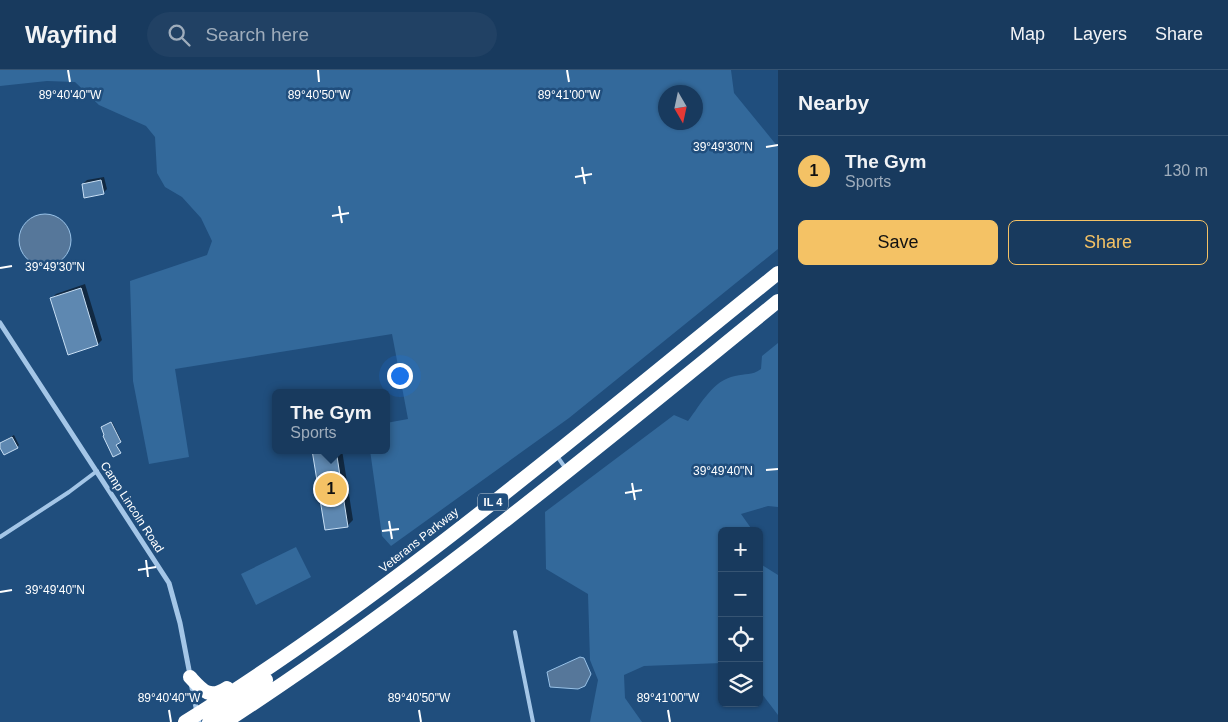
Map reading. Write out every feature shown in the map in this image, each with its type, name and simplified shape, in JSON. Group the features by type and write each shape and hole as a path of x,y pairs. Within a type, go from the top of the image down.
{"highway":[{"name":"Veterans Parkway","path":"194,720 434,549 778,274"},
{"name":"IL 4","path":"225,722 393,607 568,470 778,301"},
{"path":"210,722 329,632 336,620"},
{"path":"190,677 206,693 220,693 300,640 313,637"}],"street":[{"name":"Camp Lincoln Road","path":"0,323 169,583 180,623 190,677 194,720"}],"lane":[{"path":"555,453 568,470"},
{"path":"0,537 69,492 96,471"},
{"path":"515,632 533,722"}],"shaded area":[{"path":"0,70 731,70 734,93 778,147 778,249 569,418 391,546 382,536 371,454 390,454 390,422 408,419 392,334 175,369 189,457 149,464 133,381 130,281 207,255 212,241 201,218 182,197 165,187 157,173 155,137 146,126 99,105 75,82 47,81 0,86"},
{"path":"45,214 55,216 63,222 69,230 71,240 69,250 63,258 55,264 45,266 35,264 27,258 21,250 19,240 21,230 27,222 35,216"},
{"path":"778,343 778,507 768,506 741,514 750,527 718,527 718,663 644,666 624,675 625,698 642,722 590,722 598,680 590,660 588,594 546,569 545,512 674,415 688,421 708,394 720,382 727,378 751,374 761,369 762,356"},
{"path":"296,547 311,577 256,605 241,574"},
{"path":"763,566 778,575 778,715 763,695"},
{"path":"580,657 584,658 591,674 585,686 578,689 550,687 547,672"}],"building":[{"path":"101,180 104,194 84,198 82,184"},
{"path":"81,288 98,345 68,355 50,298"},
{"path":"111,422 121,442 116,445 121,453 113,457 101,427"},
{"path":"12,437 18,448 4,455 0,448 0,443"},
{"path":"313,454 337,454 348,527 325,530"}],"place":[{"name":"The Gym","path":"331,489"}]}
